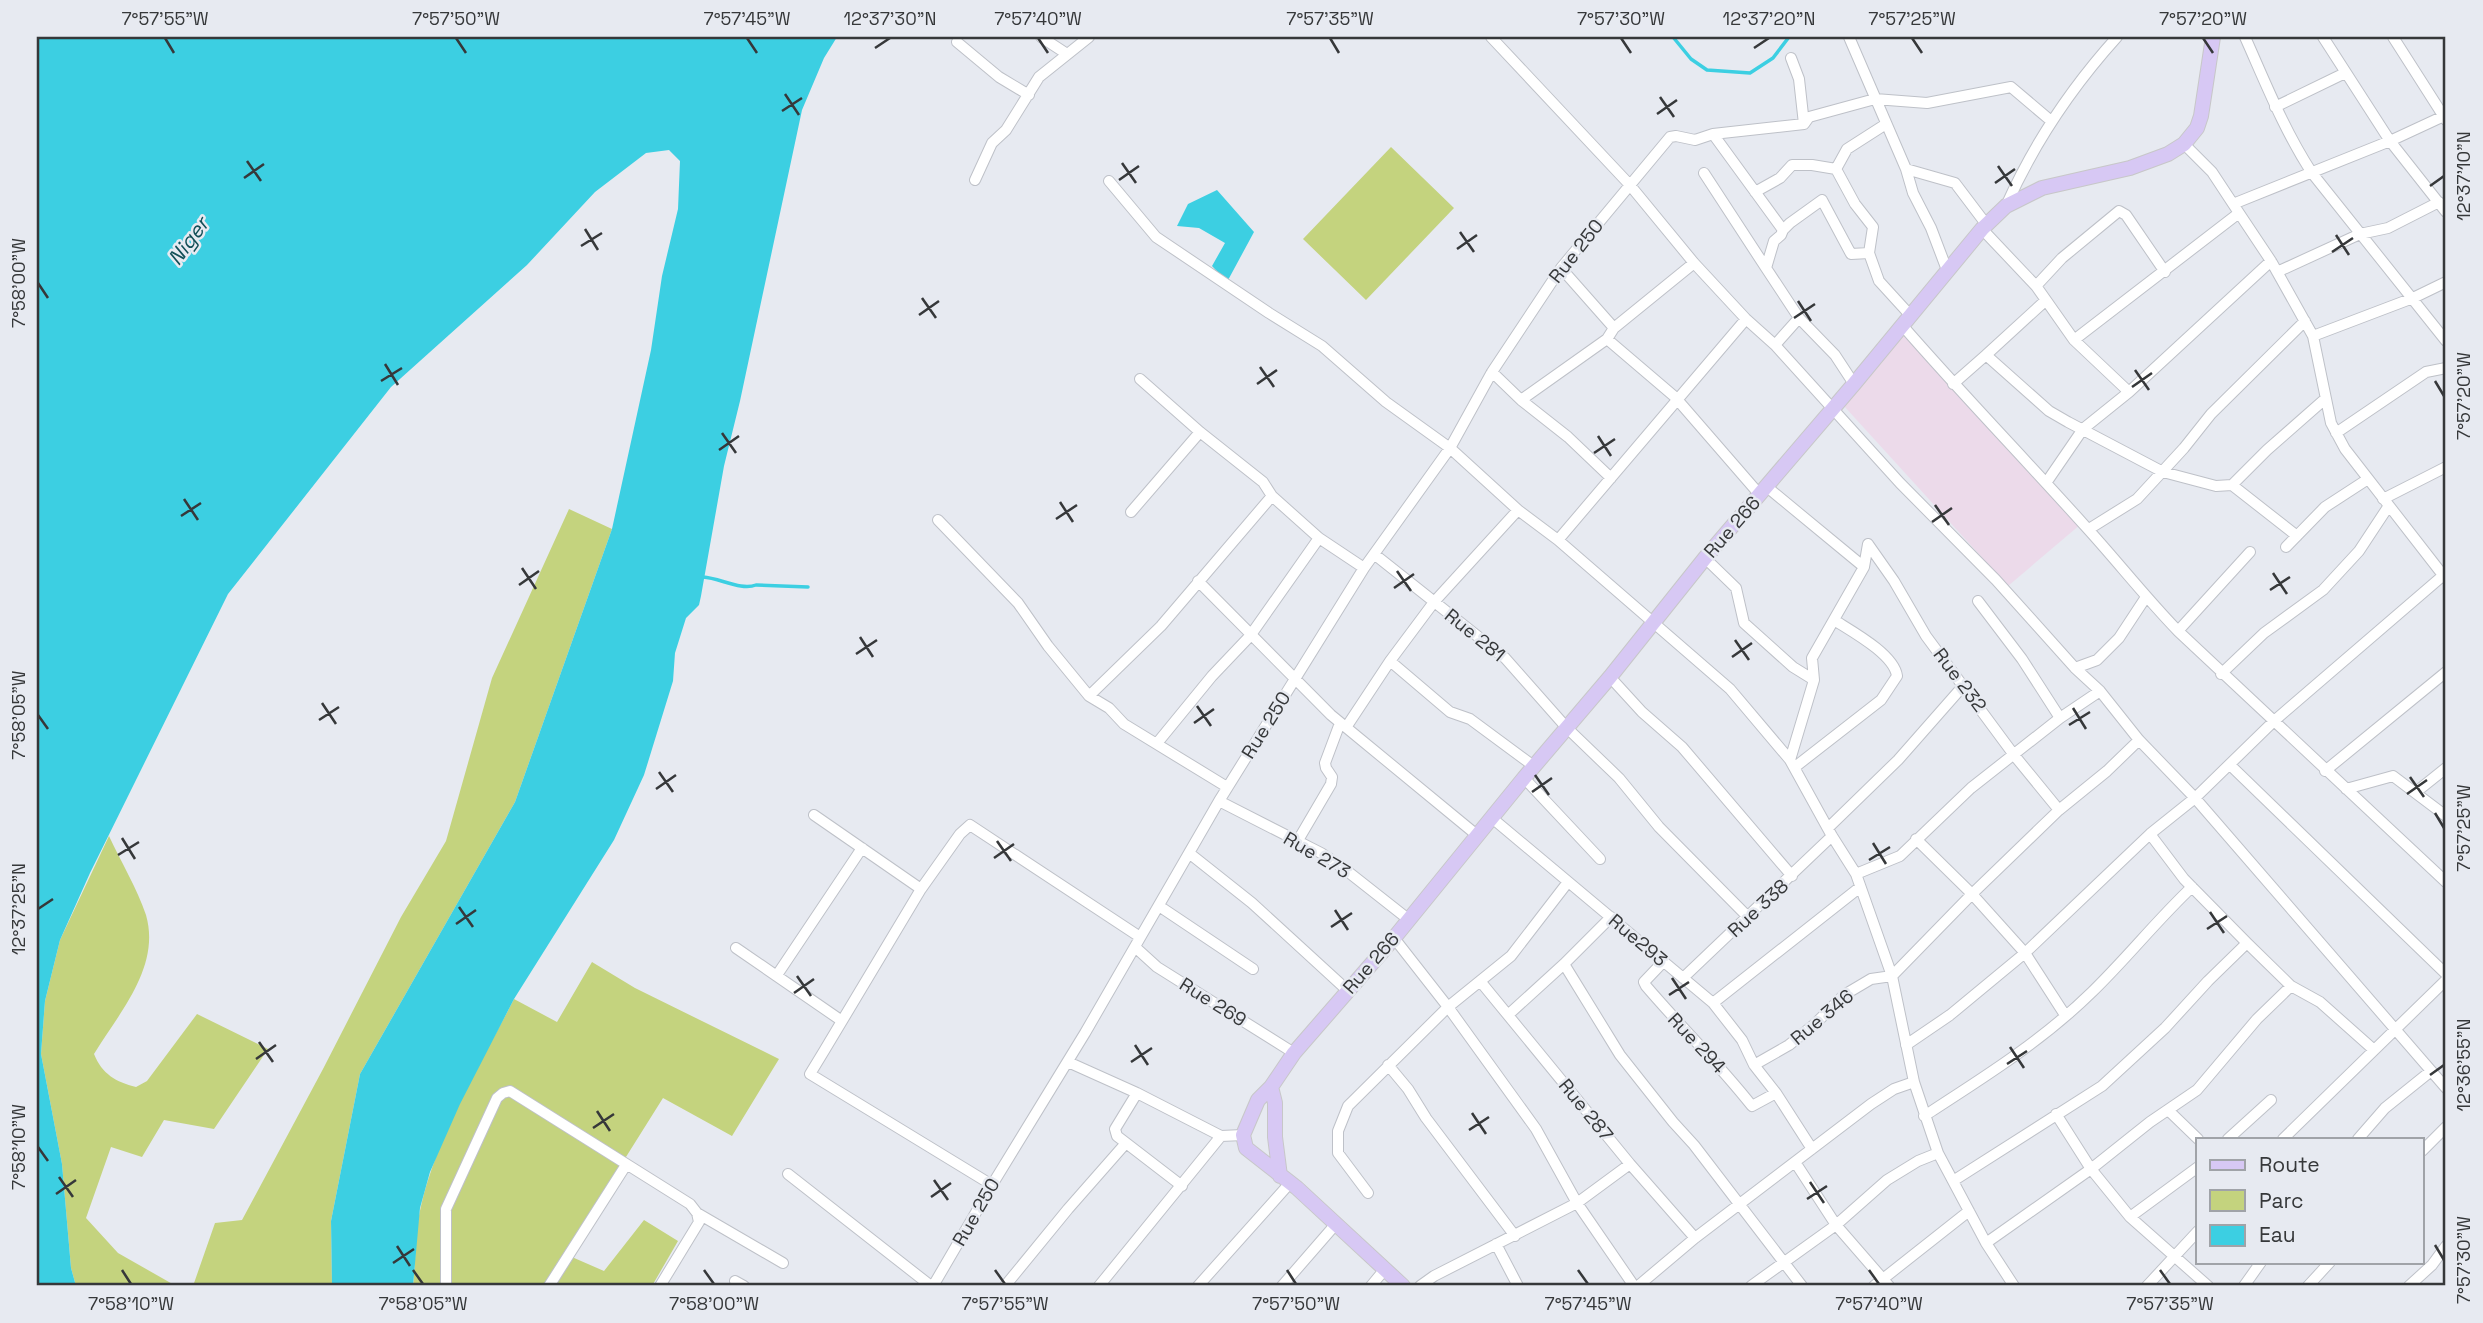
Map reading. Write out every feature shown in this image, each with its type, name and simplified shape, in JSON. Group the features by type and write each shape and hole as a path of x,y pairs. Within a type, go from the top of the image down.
{"main road":[{"path":"2184,145 2197,128 2201,116 2213,37"},
{"name":"Rue 266","path":"1243,1135 1258,1100 1294,1052 1394,938 1705,558 1984,227 2006,205 2042,188 2130,168 2184,145"},
{"path":"1274,1079 1275,1136 1285,1179"},
{"path":"1243,1135 1246,1148 1285,1179 1403,1286"}],"street":[{"path":"1041,37 1067,54"},
{"path":"975,180 992,143 1006,130 1038,77 1089,37"},
{"path":"1491,37 1629,184 1693,263 1746,319 1775,345 1900,484 1996,580 2075,668 2100,691 2139,740 2195,799 2446,1088"},
{"path":"1849,37 1947,270"},
{"path":"2006,205 2024,164 2050,120 2117,37"},
{"path":"2245,37 2293,144 2312,173 2446,341"},
{"path":"2277,272 2360,234 2388,228 2443,207 2390,141 2323,37"},
{"path":"2074,340 2165,272 2236,209 2312,173 2445,118 2393,37"},
{"path":"957,42 999,77 1029,95"},
{"path":"1791,58 1799,79 1804,124"},
{"path":"2275,107 2345,73"},
{"name":"Rue 250","path":"932,1286 1068,1062 1227,787 1364,568 1450,448 1492,372 1561,268 1670,137 1695,140 1713,134 1804,124 1809,117 1875,99 1927,103 2011,87 2050,120"},
{"path":"1836,169 1847,149 1886,124"},
{"path":"1713,134 1783,230"},
{"path":"1906,1045 1950,1015 2025,953 2150,834 2195,799 2274,721 2445,576 2386,503 2336,433 2325,399 2313,336 2271,261 2212,172 2184,145"},
{"path":"1755,192 1780,178 1792,165 1836,169"},
{"path":"1836,169 1855,204 1873,227 1869,253 1879,281 1953,384 2088,529 2178,631 2446,882"},
{"path":"1906,169 1955,183 1984,227 2036,286 2074,340 2129,392"},
{"path":"1704,173 1800,318 1835,355 1854,384"},
{"path":"1110,181 1156,237 1322,346 1386,402 1450,448 1518,510 1558,540 1730,689 1793,763 1856,874 1859,888 1871,913 1892,976 1914,1082 1938,1153 1986,1243 2014,1286"},
{"path":"1766,268 1774,240 1790,223 1822,201 1850,254 1869,253"},
{"path":"2036,286 2062,258 2119,211 2126,215 2165,272"},
{"path":"2046,483 2083,429 2129,392 2271,261"},
{"path":"1521,401 1607,339 1615,328 1693,263"},
{"path":"1561,268 1615,328"},
{"path":"2313,336 2413,298 2446,282"},
{"path":"1953,384 2045,301"},
{"path":"1775,345 1800,318"},
{"path":"1558,540 1746,319"},
{"path":"2088,529 2137,499 2211,414 2305,321"},
{"path":"1607,339 1677,400 1763,491 1864,567 1812,657 1814,680 1793,763"},
{"path":"1986,355 2049,411 2163,472 2216,486 2232,485 2325,399"},
{"path":"2336,433 2426,372 2446,368"},
{"path":"1492,372 1521,401 1568,437 1611,478"},
{"path":"1140,379 1200,432 1264,482 1272,496 1319,538 1364,568"},
{"path":"1131,512 1200,432"},
{"path":"2221,674 2264,633 2323,590 2359,551 2386,503 2446,467"},
{"path":"2286,547 2325,507 2368,479"},
{"path":"2232,485 2297,536"},
{"path":"1089,696 1161,626 1272,496"},
{"path":"1297,842 1331,784 1332,777 1325,763 1343,724 1434,602 1518,510"},
{"path":"938,520 1018,603 1048,646 1089,696 1108,708 1124,724 1158,742 1227,787"},
{"path":"1158,742 1212,676 1250,636 1319,538"},
{"name":"Rue 232","path":"1864,567 1868,544 1894,581 1926,636 2014,755 2059,810"},
{"path":"2178,631 2250,552"},
{"name":"Rue 281","path":"1374,554 1505,658 1566,727 1611,770 1660,827 1748,917"},
{"path":"1705,558 1736,588 1744,622 1793,667 1814,680"},
{"path":"1198,582 1294,680 1478,836"},
{"path":"2075,668 2097,660 2119,638 2146,597"},
{"path":"1978,601 2022,659 2060,718"},
{"path":"1793,763 1881,700 1897,676 1896,670 1874,648 1833,620"},
{"path":"1390,661 1450,712 1470,719 1535,767"},
{"path":"2325,771 2446,671"},
{"path":"1610,677 1642,712 1682,747 1792,876"},
{"name":"Rue 338","path":"1684,978 1792,876 1964,685"},
{"path":"1856,874 1900,856 1971,789 2060,718 2100,691"},
{"path":"1892,976 2059,810 2107,771 2139,740"},
{"path":"2230,765 2446,974"},
{"path":"2416,792 2446,768"},
{"path":"2346,789 2393,776 2446,816"},
{"path":"1524,778 1600,859"},
{"name":"Rue 273","path":"1219,801 1321,853 1408,919"},
{"path":"814,815 921,889 810,1074 992,1185"},
{"name":"Rue293","path":"1492,818 1713,1003 1742,1040 1755,1065 1812,1149"},
{"name":"Rue 269","path":"921,889 960,834 970,825 1138,942 1157,967 1294,1052"},
{"path":"2150,834 2192,887 2291,986 2320,1002 2374,1050"},
{"path":"1916,839 1972,894 2025,953 2065,1015"},
{"path":"777,975 862,848"},
{"path":"1189,853 1252,903 1347,990"},
{"path":"1368,1193 1339,1153 1338,1131 1348,1106 1448,1007 1511,956 1568,882"},
{"path":"1924,1116 2022,1053 2092,992 2168,909 2192,887"},
{"path":"1713,1003 1859,888"},
{"path":"1158,906 1253,969"},
{"path":"1508,1014 1611,917"},
{"path":"1394,938 1448,1007 1536,1129 1577,1203 1636,1286 1871,1104 1895,1089 1914,1082"},
{"path":"1953,1181 2102,1086 2165,1028 2247,943"},
{"path":"736,948 842,1021"},
{"name":"Rue 294","path":"1664,961 1644,982 1646,986 1752,1106 1776,1093"},
{"path":"1564,964 1620,1055 1672,1122 1694,1145 1802,1286"},
{"name":"Rue 346","path":"1755,1065 1789,1045 1844,995 1871,979 1892,976"},
{"path":"2284,1138 2446,980"},
{"name":"Rue 287","path":"1480,981 1630,1164 1695,1238"},
{"path":"1986,1243 2197,1090 2257,1019 2291,986"},
{"path":"1068,1062 1137,1093 1221,1136 1243,1135"},
{"path":"1388,1065 1515,1236"},
{"path":"2359,1138 2385,1108 2431,1071"},
{"path":"456,1286 445,1283 446,1209 497,1098 510,1091 690,1204 697,1213 783,1263"},
{"path":"1137,1093 1115,1129 1117,1136 1182,1186"},
{"path":"2229,1138 2271,1100"},
{"path":"2168,1110 2197,1138"},
{"path":"2056,1114 2091,1169 2130,1217 2208,1286"},
{"path":"2424,1149 2446,1127"},
{"path":"1099,1286 1221,1136"},
{"path":"1005,1286 1126,1143"},
{"path":"1751,1286 1836,1225 1887,1180 1918,1161 1938,1153"},
{"path":"1795,1162 1836,1225 1882,1284 1969,1211"},
{"path":"1420,1286 1434,1276 1577,1203 1630,1164"},
{"path":"549,1286 626,1165"},
{"path":"2130,1217 2196,1168"},
{"path":"788,1174 932,1286"},
{"path":"1198,1286 1285,1179"},
{"path":"660,1286 699,1222 697,1213"},
{"path":"1282,1286 1335,1225"},
{"path":"2147,1286 2196,1232"},
{"path":"1496,1244 1518,1286"},
{"path":"2409,1286 2432,1265 2446,1247"},
{"path":"2244,1286 2260,1264"},
{"path":"2308,1286 2327,1264"},
{"path":"1370,1286 1385,1269"}],"shaded area":[{"path":"1906,333 2081,524 2008,586 1844,406"}],"green space":[{"path":"1391,147 1454,208 1366,300 1303,239"},
{"path":"569,509 612,529 515,802 360,1074 331,1221 332,1286 193,1286 215,1223 242,1220 401,917 446,841 492,678"},
{"path":"109,836 134,885 146,915 149,934 148,953 135,989 94,1054 101,1067 116,1080 129,1085 136,1087 147,1081 197,1014 268,1049 214,1129 164,1120 142,1157 111,1147 86,1218 118,1253 176,1286 76,1286 71,1268 62,1164 41,1054 45,1001 60,940"},
{"path":"592,962 635,988 779,1059 732,1136 663,1098 565,1254 604,1271 644,1220 678,1241 652,1286 413,1286 419,1216 428,1179 461,1100 514,999 557,1022"}],"water":[{"name":"Niger","path":"37,37 837,37 824,58 802,110 724,466 699,605 686,618 675,653 673,681 644,775 614,840 514,999 460,1104 430,1172 420,1208 413,1286 332,1286 331,1221 360,1074 515,802 612,529 651,350 662,276 678,209 680,161 669,150 646,153 595,192 527,265 391,387 228,594 90,873 60,940 45,1001 41,1054 62,1164 71,1268 76,1286 37,1286"},
{"path":"1217,190 1254,232 1227,282 1212,266 1225,243 1199,228 1177,226 1188,204"}],"waterway":[{"path":"1673,37 1691,59 1707,70 1750,73 1773,58 1789,37"},
{"path":"703,577 744,586 808,587"}]}
